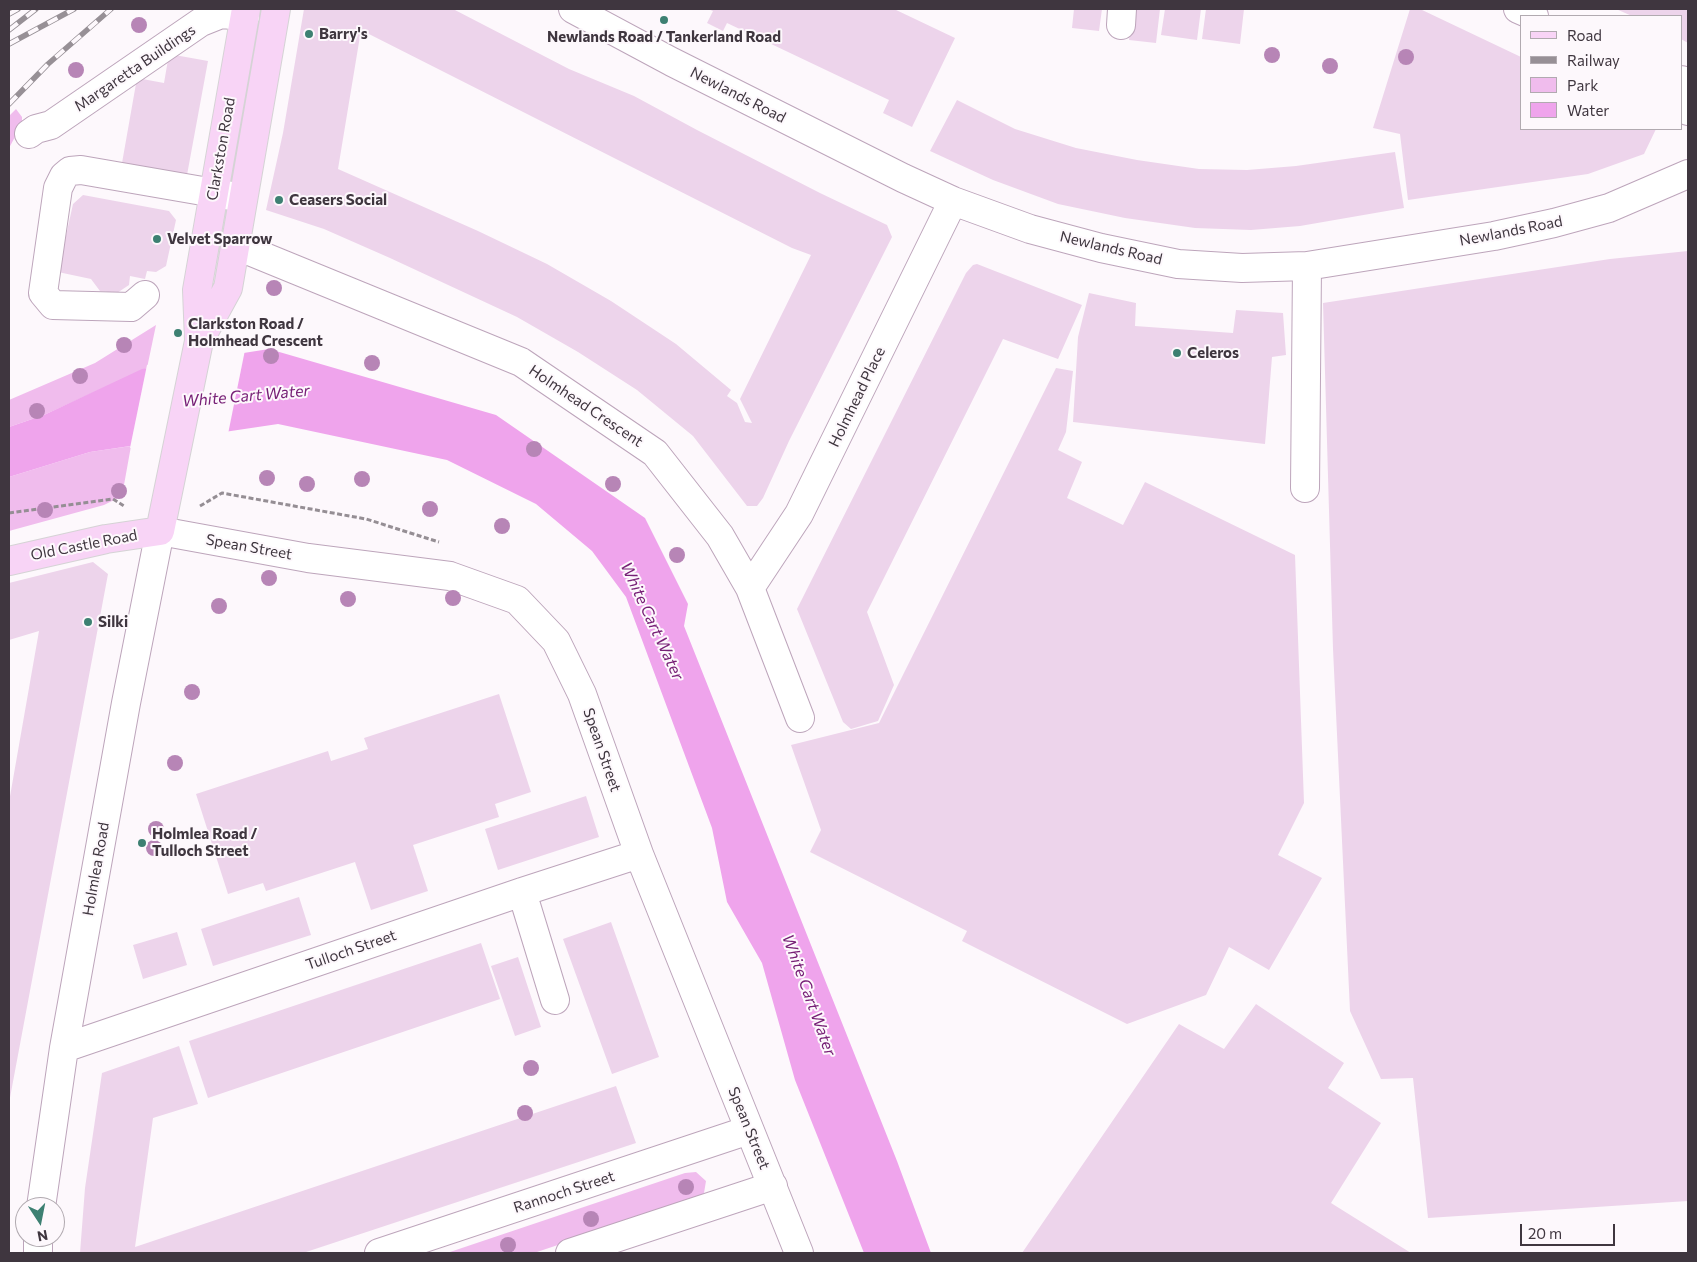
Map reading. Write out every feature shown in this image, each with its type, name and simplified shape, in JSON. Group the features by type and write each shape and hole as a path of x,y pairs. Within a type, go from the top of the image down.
{"main road":[{"name":"Clarkston Road","path":"199,341 228,288 276,9"},
{"name":"Clarkston Road","path":"199,341 197,290 246,12"},
{"path":"160,532 199,341"},
{"name":"Old Castle Road","path":"9,561 106,539 160,532"}],"street":[{"name":"Newlands Road","path":"573,9 672,62 894,174 953,201 990,216 1039,231 1101,248 1178,264 1242,268 1307,266 1494,236 1554,224 1609,208 1688,174"},
{"path":"1518,9 1532,15"},
{"name":"Margaretta Buildings","path":"30,134 36,129 51,125 201,22 221,14 246,12"},
{"path":"145,295 131,307 53,305 43,293 60,181 70,171 81,170 243,198"},
{"name":"Holmhead Place","path":"750,588 799,514 953,201"},
{"name":"Holmhead Crescent","path":"235,245 521,362 655,452 720,536 750,588 800,718"},
{"path":"1305,488 1307,266"},
{"name":"Spean Street","path":"160,532 308,558 450,576 517,600 556,641 582,694 639,854 773,1186 798,1253"},
{"name":"Holmlea Road","path":"42,1197 64,1048 126,703 160,532"},
{"name":"Tulloch Street","path":"64,1048 639,854"},
{"path":"522,892 555,1000"},
{"name":"Rannoch Street","path":"379,1253 749,1130"},
{"path":"570,1253 773,1186"}],"path":[{"path":"9,512 114,499 160,532"}],"green space":[{"path":"16,109 22,117 22,124 9,148 9,116"},
{"path":"156,325 147,368 44,415 9,427 9,400 95,363"},
{"path":"131,446 122,496 104,505 9,531 9,477 90,452"},
{"path":"696,1172 706,1181 704,1193 695,1199 534,1253 447,1253 685,1173"}],"water":[{"name":"White Cart Water","path":"269,349 496,415 645,518 688,604 684,626 897,1161 931,1253 864,1253 795,1080 762,963 727,902 712,828 626,597 592,551 536,504 447,460 278,424 90,452 9,477 9,427 44,415 142,369"}],"pier":[{"path":"245,350 228,434 130,448 147,365"}],"building":[{"path":"304,9 453,9 569,69 634,96 820,193 887,225 892,237 789,441 763,498 757,506 747,506 693,436 637,390 578,352 517,317 390,258 324,229 266,210 283,133","holes":["361,30 792,248 811,255 740,399 752,423 745,422 737,403 727,396 731,390 676,344 611,301 547,264 338,169"]},
{"path":"708,9 894,9 955,38 912,127 883,113 889,100 727,23 723,31 707,23 713,11"},
{"path":"1074,9 1102,9 1099,31 1072,28"},
{"path":"1133,9 1160,9 1156,43 1129,40"},
{"path":"1165,9 1201,9 1197,40 1161,35"},
{"path":"1206,9 1244,9 1240,44 1202,39"},
{"path":"1410,9 1420,9 1520,57 1520,130 1656,130 1644,154 1588,174 1408,200 1400,134 1373,128"},
{"path":"1616,9 1688,9 1688,43 1682,40 1682,15 1630,15"},
{"path":"169,54 208,61 187,175 122,163 137,78 164,83"},
{"path":"957,100 1015,129 1076,148 1137,160 1199,169 1247,170 1296,166 1395,152 1404,208 1300,226 1251,230 1195,228 1125,218 1058,204 993,180 930,151"},
{"path":"83,195 169,211 176,220 166,266 156,272 147,271 145,279 130,276 129,285 117,293 100,291 91,279 58,272 73,204"},
{"path":"1688,251 1688,1201 1428,1218 1413,1078 1381,1079 1350,1011 1333,649 1323,303 1610,259"},
{"path":"977,264 1082,305 1058,359 1003,339 867,612 894,685 878,721 851,729 843,722 797,609 966,273 973,265"},
{"path":"1089,293 1136,303 1135,326 1233,333 1236,310 1283,313 1286,355 1272,357 1265,444 1073,422 1078,337"},
{"path":"1056,368 1073,371 1066,432 1058,450 1082,462 1067,498 1123,525 1145,482 1295,555 1304,803 1278,855 1322,878 1269,970 1229,947 1206,995 1127,1024 962,941 967,931 810,852 821,830 791,745 879,723"},
{"path":"93,562 108,574 9,1103 9,802 39,631 9,640 9,583"},
{"path":"499,694 531,792 495,804 499,817 413,845 428,891 371,910 355,862 266,891 263,883 228,894 196,794 328,751 331,761 368,749 364,738"},
{"path":"586,796 599,837 498,870 485,829"},
{"path":"299,897 311,935 213,966 201,929"},
{"path":"611,922 659,1057 612,1074 563,939"},
{"path":"177,932 187,965 143,979 133,945"},
{"path":"481,943 500,999 208,1098 189,1041"},
{"path":"518,957 541,1027 515,1036 491,966"},
{"path":"1256,1004 1344,1063 1328,1088 1381,1123 1331,1203 1411,1253 1022,1253 1179,1024 1224,1049"},
{"path":"179,1046 198,1104 153,1118 135,1247 616,1086 636,1143 303,1253 80,1253 85,1188 102,1073"}],"railway":[{"path":"9,14 18,9"},
{"path":"9,30 36,9"},
{"path":"9,44 74,9"},
{"path":"9,104 48,64 111,9"}],"place":[{"name":"Newlands Road / Tankerland Road","path":"664,20"},
{"name":"Barry's","path":"309,34"},
{"name":"Ceasers Social","path":"279,200"},
{"name":"Velvet Sparrow","path":"157,239"},
{"name":"Clarkston Road / Holmhead Crescent","path":"178,333"},
{"name":"Celeros","path":"1177,353"},
{"name":"Silki","path":"88,622"},
{"name":"Holmlea Road / Tulloch Street","path":"142,843"}]}
